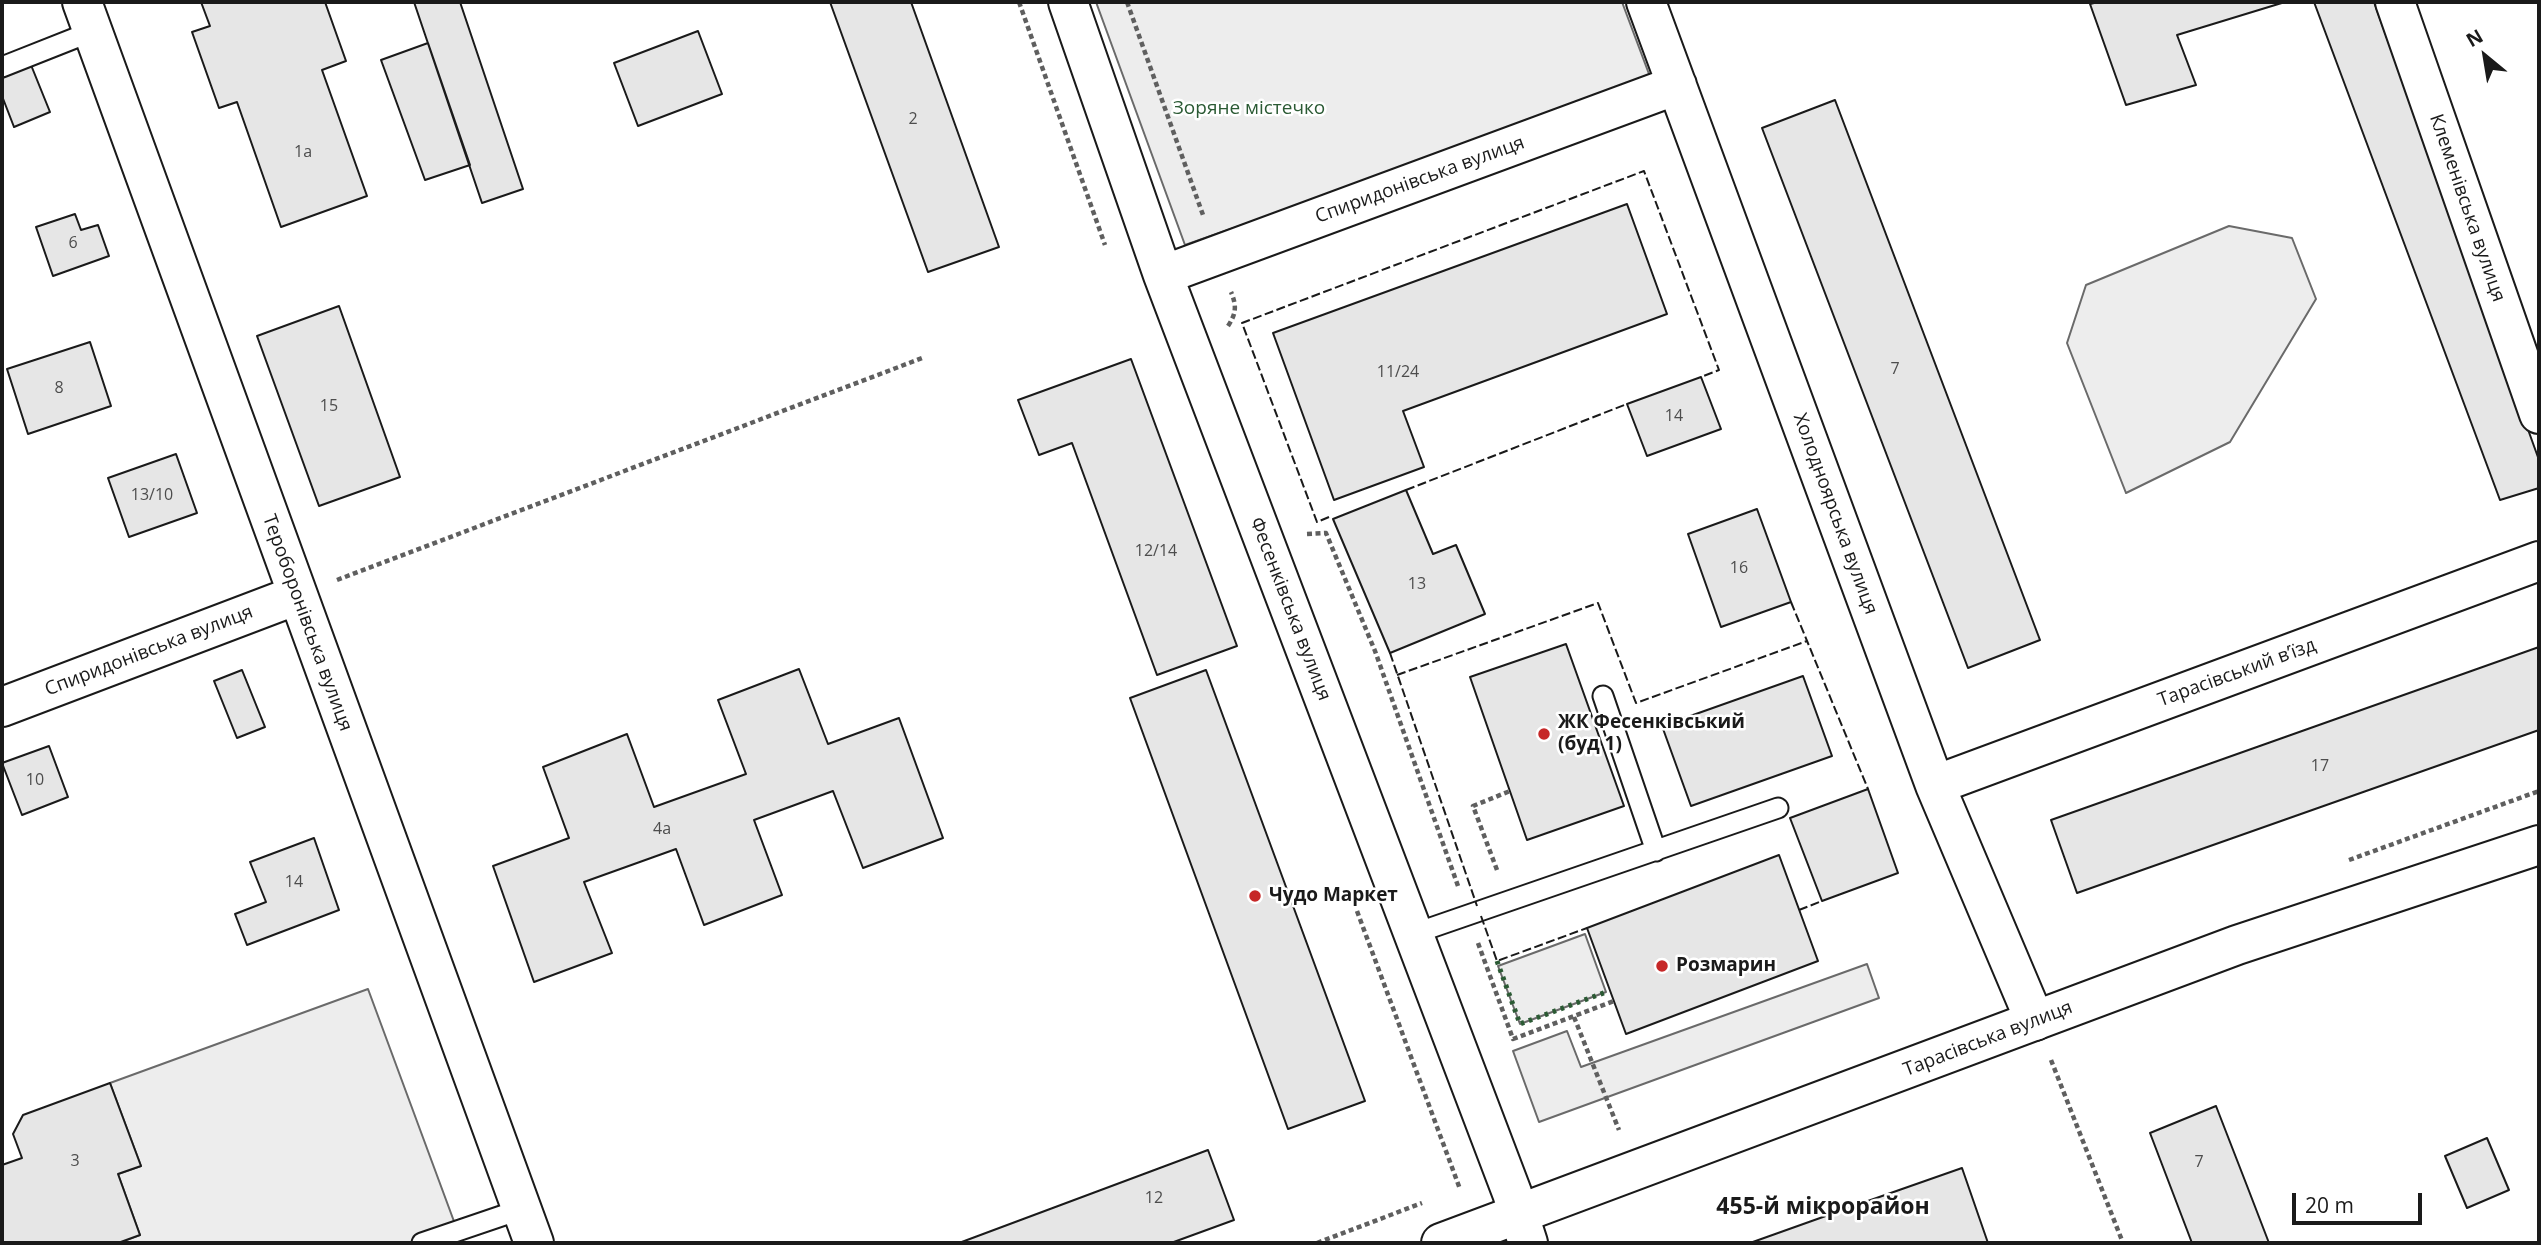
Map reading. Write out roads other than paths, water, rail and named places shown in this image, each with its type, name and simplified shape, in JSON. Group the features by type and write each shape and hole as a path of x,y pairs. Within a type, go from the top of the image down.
{"street":[{"name":"Фесенківська вулиця","path":"1068,2 1163,275 1524,1229"},
{"name":"Холодноярська вулиця","path":"1646,2 1935,785 2035,1021"},
{"name":"Клеменівська вулиця","path":"2395,2 2539,414"},
{"name":"Тероборонівська вулиця","path":"87,16 528,1226"},
{"name":"Спиридонівська вулиця","path":"1163,275 1676,85"},
{"name":"Тарасівський в’їзд","path":"1935,785 2539,561"},
{"name":"Спиридонівська вулиця","path":"2,707 297,595"},
{"name":"Тарасівська вулиця","path":"1441,1243 1524,1229 2035,1021 2237,945 2539,845"}],"lane":[{"path":"2,66 87,16"},
{"path":"1603,696 1656,851"},
{"path":"1413,934 1778,808"},
{"path":"422,1243 528,1226"}],"place":[{"name":"ЖК Фесенківський (буд 1)","path":"1544,734"},
{"name":"Чудо Маркет","path":"1255,896"},
{"name":"Розмарин","path":"1662,966"}],"district":[{"name":"455-й мікрорайон","path":"1823,1207"}],"park label":[{"name":"Зоряне містечко","path":"1249,109"}]}
